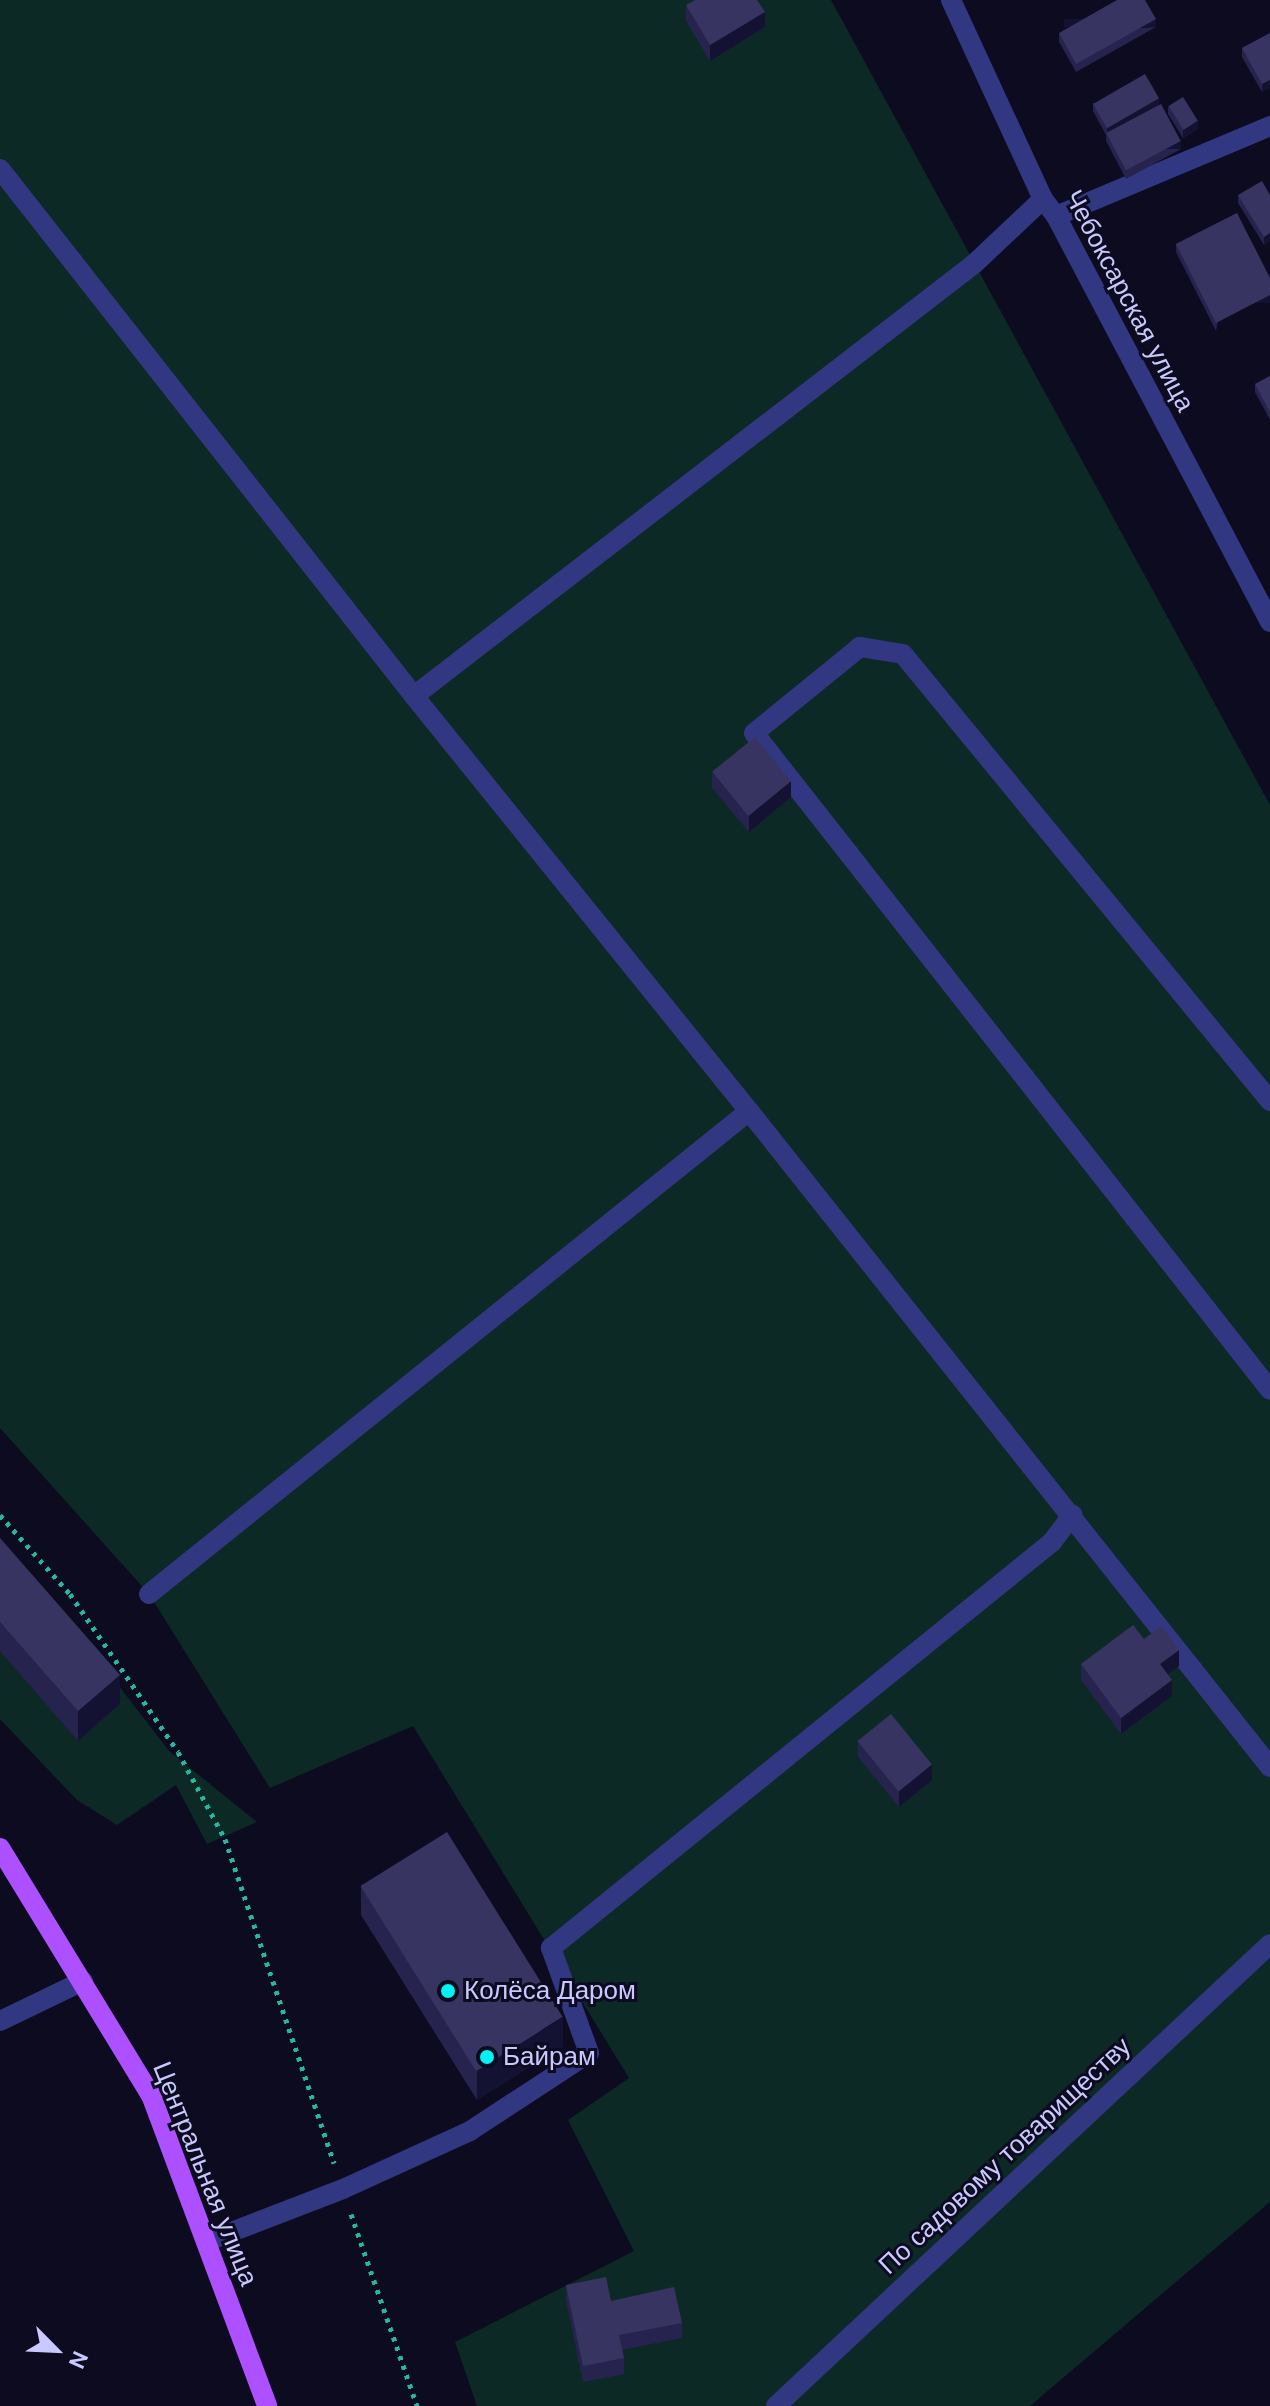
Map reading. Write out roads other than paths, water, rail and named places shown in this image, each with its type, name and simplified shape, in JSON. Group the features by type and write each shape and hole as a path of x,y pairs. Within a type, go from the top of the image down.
{"main road":[{"name":"Центральная улица","path":"0,1848 151,2095 267,2406"}],"street":[{"name":"Чебоксарская улица","path":"951,0 1043,199 1056,216 1270,622"},
{"path":"1056,216 1267,134"},
{"path":"0,169 414,696 1072,1515 1270,1767"},
{"path":"414,696 974,264 1043,199"},
{"path":"1270,1101 903,654 860,647 754,733 1270,1390"},
{"path":"149,1594 749,1111"},
{"path":"208,2241 343,2189 470,2131 589,2053 551,1948 1052,1542 1072,1515"},
{"name":"По садовому товариществу","path":"776,2406 1270,1944"},
{"path":"0,2021 83,1981"}],"place":[{"name":"Колёса Даром","path":"448,1991"},
{"name":"Байрам","path":"487,2057"}]}
